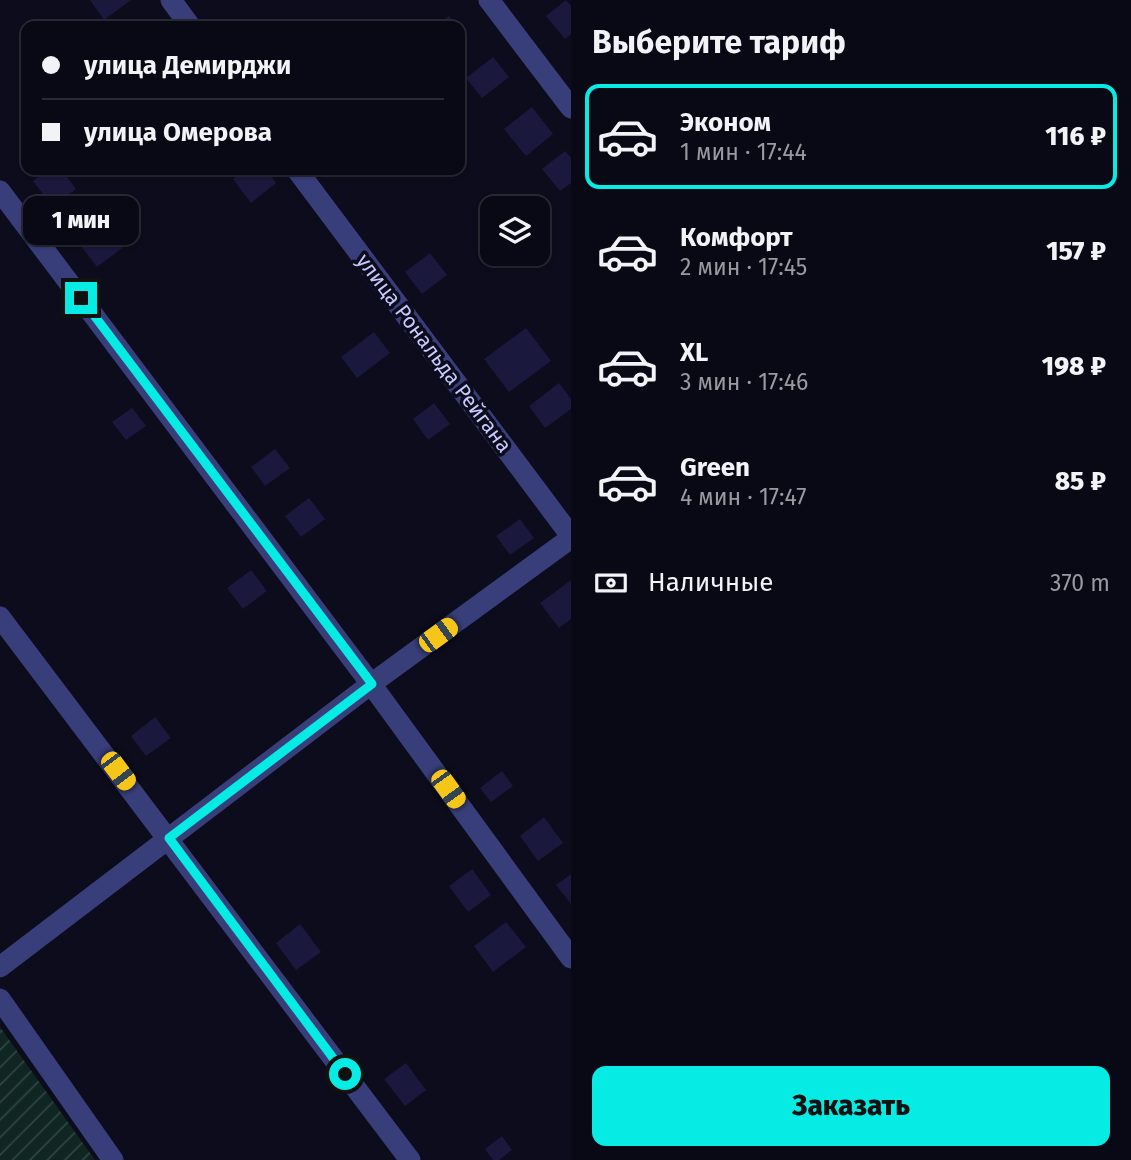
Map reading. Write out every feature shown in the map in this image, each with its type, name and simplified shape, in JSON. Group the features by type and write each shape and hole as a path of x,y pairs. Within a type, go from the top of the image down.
{"street":[{"path":"170,0 186,21"},
{"path":"489,0 571,108"},
{"name":"улица Рональда Рейгана","path":"301,175 571,537"},
{"path":"0,191 372,684 571,958"},
{"path":"0,967 372,684 571,537"},
{"path":"0,617 410,1160"},
{"path":"0,999 113,1160"}],"green space":[{"path":"0,1027 95,1160 0,1160"}],"building":[{"path":"90,0 131,0 104,20"},
{"path":"566,0 571,6 571,34 565,39 546,16"},
{"path":"493,57 509,77 482,98 466,78"},
{"path":"532,107 553,134 526,156 504,129"},
{"path":"565,151 571,158 571,183 560,191 542,169"},
{"path":"41,175 66,175 76,189 53,207 33,181"},
{"path":"238,175 270,175 276,183 251,203 233,179"},
{"path":"103,222 122,248 97,267 77,241"},
{"path":"430,253 447,275 422,294 405,272"},
{"path":"526,328 551,361 509,392 484,359"},
{"path":"374,332 390,353 357,378 341,357"},
{"path":"559,383 571,399 571,409 545,428 529,406"},
{"path":"434,403 450,424 428,440 413,419"},
{"path":"132,408 146,426 126,440 112,422"},
{"path":"275,449 290,468 265,486 251,467"},
{"path":"309,498 325,519 301,537 285,516"},
{"path":"520,519 534,538 510,555 496,536"},
{"path":"251,570 267,591 243,609 227,588"},
{"path":"571,580 571,619 559,628 540,603"},
{"path":"155,717 171,738 146,756 131,736"},
{"path":"502,771 513,786 491,802 480,788"},
{"path":"544,817 563,843 538,861 520,836"},
{"path":"472,869 491,895 468,912 449,886"},
{"path":"571,874 571,904 556,885"},
{"path":"506,922 526,947 493,972 474,946"},
{"path":"300,924 321,952 296,970 276,943"},
{"path":"406,1063 426,1090 405,1106 384,1079"},
{"path":"502,1136 512,1150 499,1160 493,1160 485,1149"}],"route":[{"path":"81,298 372,684 169,838 345,1074"}]}
